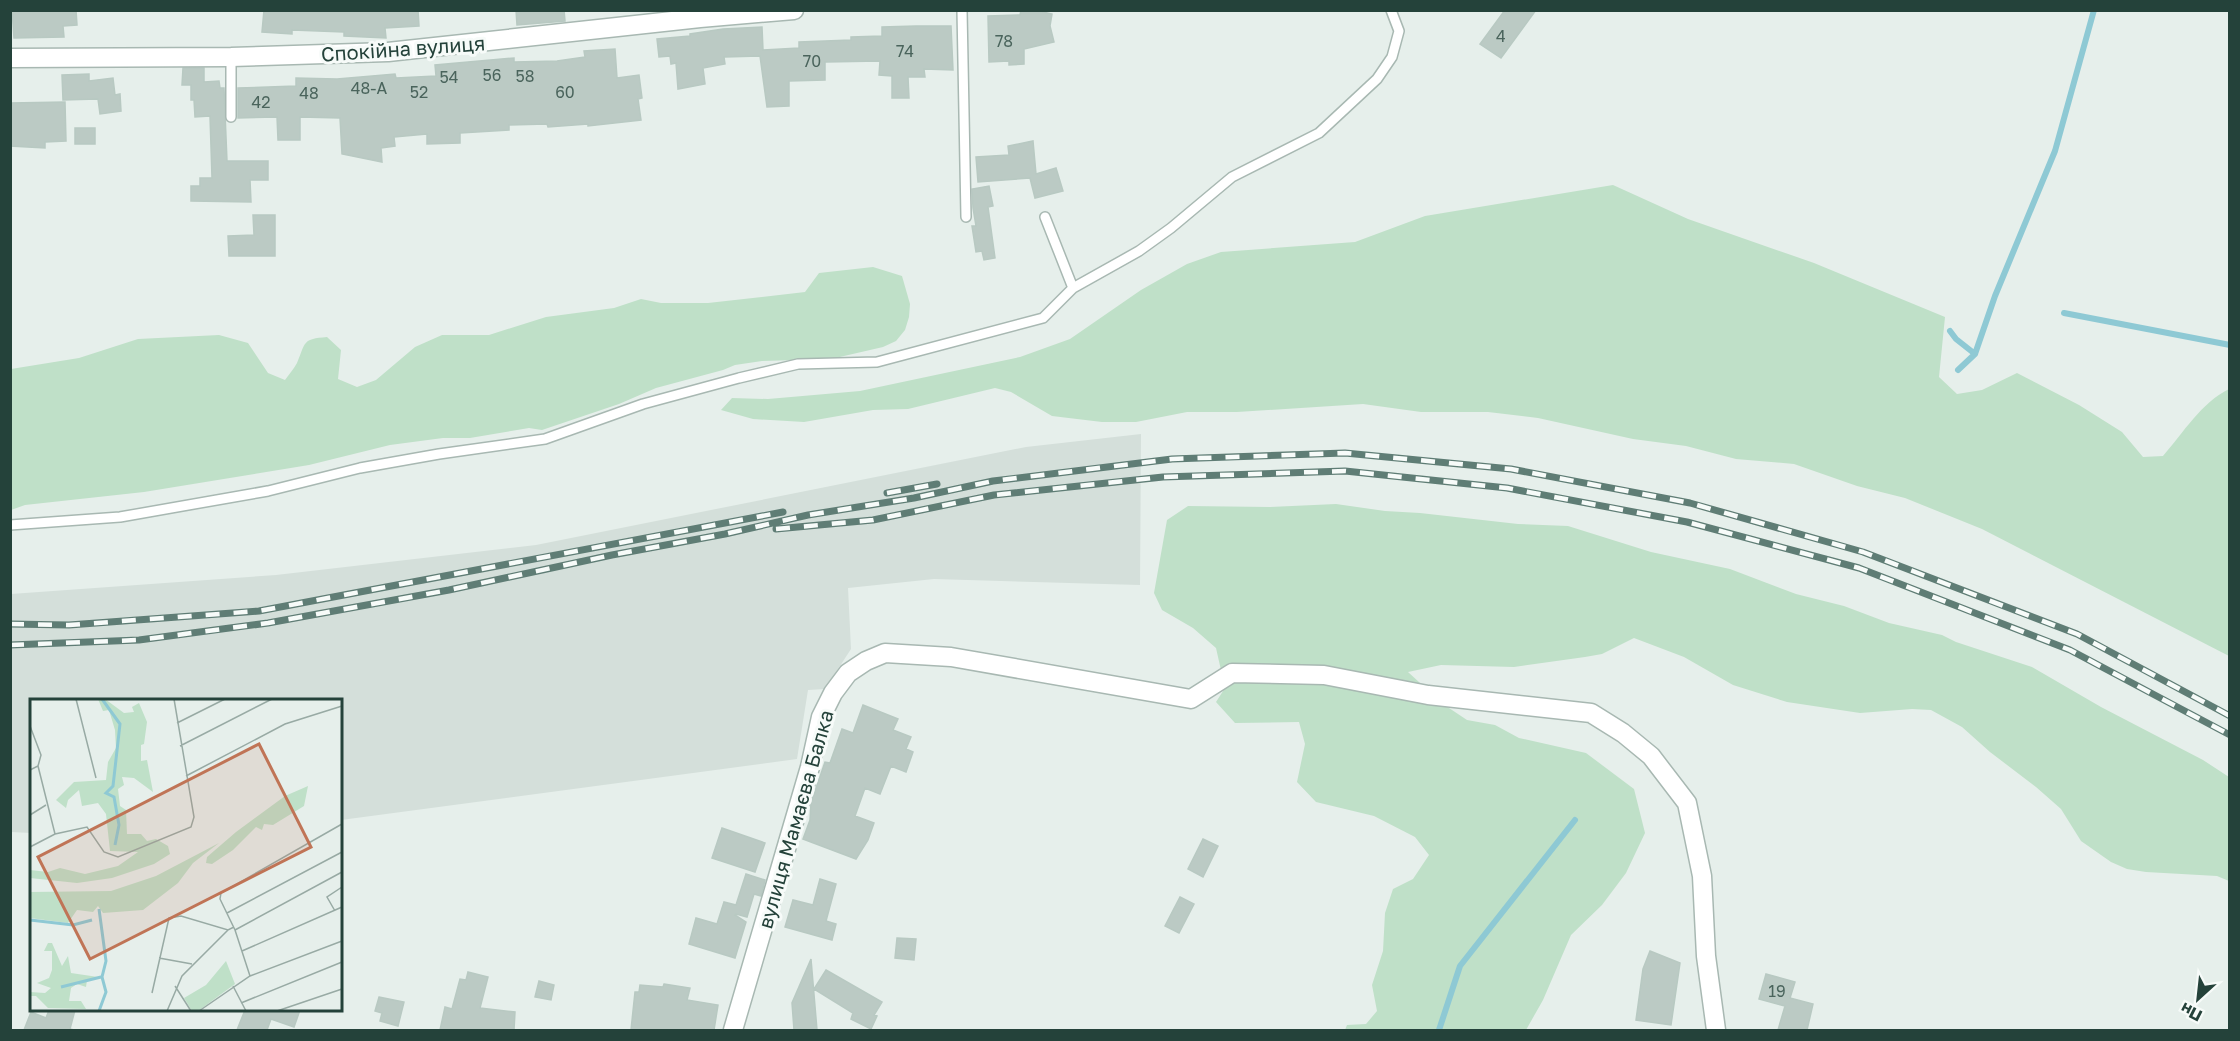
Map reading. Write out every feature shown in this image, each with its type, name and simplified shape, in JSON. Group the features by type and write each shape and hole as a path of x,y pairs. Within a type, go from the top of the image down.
{"street":[{"name":"Спокійна вулиця","path":"10,58 231,57 388,52 795,10"},
{"name":"вулиця Мамаєва Балка","path":"733,1030 810,766 821,717 833,693 848,673 866,661 885,653 951,657 1191,699 1232,673 1324,675 1428,695 1591,713 1623,733 1651,756 1687,803 1702,876 1706,956 1716,1030"}],"lane":[{"path":"963,10 966,217"},
{"path":"10,525 120,517 268,490 383,464 545,439 643,404 739,378 798,364 877,362 1043,318 1073,288 1139,251 1171,228 1232,177 1319,133 1377,79 1392,57 1399,31 1391,10"},
{"path":"231,57 231,117"},
{"path":"1045,217 1073,288"}],"shaded area":[{"path":"1141,434 1140,585 934,579 848,588 851,649 825,689 808,690 797,759 342,820 342,699 30,699 30,833 11,832 11,594 276,575 536,545 1026,447"}],"green space":[{"path":"1613,185 1688,219 1814,263 1945,317 1939,377 1957,394 1982,390 2017,373 2079,405 2122,432 2143,457 2163,456 2193,419 2210,402 2229,389 2229,656 1982,529 1905,498 1857,486 1794,464 1736,459 1686,446 1633,439 1538,418 1488,412 1421,412 1363,404 1237,412 1187,412 1136,422 1102,422 1052,416 1011,392 995,388 908,409 873,410 804,422 753,419 721,410 732,398 768,399 860,391 1020,357 1070,339 1141,290 1187,264 1221,252 1355,242 1425,216"},
{"path":"873,267 902,276 910,304 905,330 896,341 883,347 831,359 762,361 735,365 656,388 619,404 542,430 529,428 470,438 443,438 390,445 309,465 144,492 25,505 11,510 11,369 79,358 138,339 219,335 248,343 268,373 285,380 296,365 306,343 313,339 327,337 341,350 338,379 357,387 376,380 415,347 442,335 489,335 546,317 614,308 641,299 661,303 708,303 805,292 819,273"},
{"path":"1336,504 1518,524 1568,526 1651,552 1730,569 1796,594 1844,606 1889,623 1942,635 1956,642 2032,667 2101,707 2203,760 2229,777 2229,881 2217,876 2127,869 2111,862 2081,841 2061,809 2036,787 1962,727 1931,710 1912,709 1860,713 1787,702 1733,685 1684,657 1634,638 1602,654 1514,667 1441,665 1408,672 1443,704 1467,720 1495,725 1519,738 1586,753 1634,789 1645,833 1626,873 1602,905 1571,935 1543,1000 1526,1030 1345,1030 1347,1025 1366,1024 1377,1011 1372,985 1383,951 1385,913 1393,889 1413,879 1429,855 1415,837 1374,816 1316,802 1297,782 1305,744 1299,722 1235,723 1216,702 1225,688 1216,648 1193,628 1162,610 1154,593 1167,520 1188,506 1270,507"}],"building":[{"path":"12,10 76,10 77,25 63,26 64,37 14,38"},
{"path":"264,10 418,10 419,26 385,28 386,38 344,36 344,32 292,30 292,34 262,32"},
{"path":"516,10 564,10 565,21 517,25"},
{"path":"1021,10 1043,10 1043,12 1052,14 1050,26 1054,42 1024,49 1024,64 1009,65 1009,61 989,62 988,16 1020,15"},
{"path":"1505,10 1536,10 1501,58 1480,44"},
{"path":"951,26 953,70 924,69 925,77 908,77 909,98 892,98 892,76 879,75 880,61 825,62 825,80 789,81 789,106 767,107 760,56 724,57 725,64 703,68 705,84 678,89 676,63 671,64 670,56 659,57 657,39 690,36 690,34 723,29 762,27 763,50 799,48 799,42 882,36 882,27"},
{"path":"615,49 617,78 639,75 642,98 638,99 641,120 588,126 588,124 548,127 547,124 509,125 509,130 460,133 460,143 427,144 427,134 394,137 395,146 381,148 382,162 342,154 340,118 300,117 300,140 278,140 277,117 238,118 238,88 296,86 296,78 337,79 395,74 396,78 436,76 435,65 514,58 514,62 557,61 585,57 584,51"},
{"path":"183,68 204,68 204,82 219,81 220,88 224,88 227,161 268,161 268,180 250,180 251,202 191,201 191,186 200,186 200,178 212,178 210,116 195,117 194,100 191,100 191,85 182,85"},
{"path":"89,74 89,81 113,78 115,95 120,94 121,111 100,114 98,99 63,100 62,75"},
{"path":"65,102 66,141 45,142 45,148 10,146 10,103"},
{"path":"75,128 95,128 95,144 75,144"},
{"path":"1033,141 1036,174 1056,168 1063,191 1035,198 1030,178 978,182 976,157 1009,155 1008,146"},
{"path":"989,186 993,206 988,207 995,258 984,260 982,251 976,252 972,226 976,226 972,189"},
{"path":"253,215 275,215 275,256 229,256 228,236 254,235"},
{"path":"863,705 898,719 893,730 911,737 906,749 913,752 906,772 891,766 880,794 865,788 855,816 874,823 868,840 856,859 803,839 810,820 811,803 825,762 830,763 842,729 853,733"},
{"path":"722,828 765,843 755,872 712,858"},
{"path":"1203,839 1218,846 1203,877 1188,869"},
{"path":"746,874 765,880 761,896 754,894 747,917 735,915 746,922 735,958 689,944 696,918 717,924 724,902 736,905"},
{"path":"820,879 836,884 826,921 836,924 832,940 785,927 793,900 813,905"},
{"path":"1180,897 1194,904 1179,933 1165,926"},
{"path":"897,938 916,939 914,960 895,958"},
{"path":"1650,951 1680,963 1671,1025 1636,1020 1643,969"},
{"path":"811,959 817,1030 794,1030 792,1003"},
{"path":"826,970 882,1002 874,1015 877,1016 871,1029 851,1019 853,1013 814,989"},
{"path":"468,972 488,977 480,1008 515,1012 514,1030 440,1030 445,1007 452,1009 460,979 466,980"},
{"path":"1766,974 1795,982 1790,998 1813,1004 1807,1030 1778,1030 1785,1006 1759,999"},
{"path":"539,981 554,985 551,1000 535,997"},
{"path":"664,984 690,988 687,1000 718,1005 714,1030 631,1030 635,992 639,992 640,985 663,987"},
{"path":"379,997 404,1002 398,1026 380,1021 382,1013 375,1011"},
{"path":"49,1011 75,1011 70,1029 74,1030 24,1030 31,1012 46,1018"},
{"path":"245,1011 300,1011 294,1027 271,1019 267,1030 237,1030"}],"waterway":[{"path":"1958,370 1975,354 1995,296 2055,151 2094,10"},
{"path":"2064,313 2230,345"},
{"path":"1950,331 1956,339 1975,354"},
{"path":"1439,1030 1460,966 1575,820"}],"railway":[{"path":"10,645 139,640 268,623 449,590 808,515 914,498 993,481 1172,459 1345,453 1511,469 1690,503 1863,552 2077,634 2230,716"},
{"path":"776,529 873,520 994,495 1163,477 1345,471 1507,488 1687,522 1859,568 2070,650 2230,735"},
{"path":"887,493 937,484"},
{"path":"10,624 69,625 259,611 783,512"}]}
